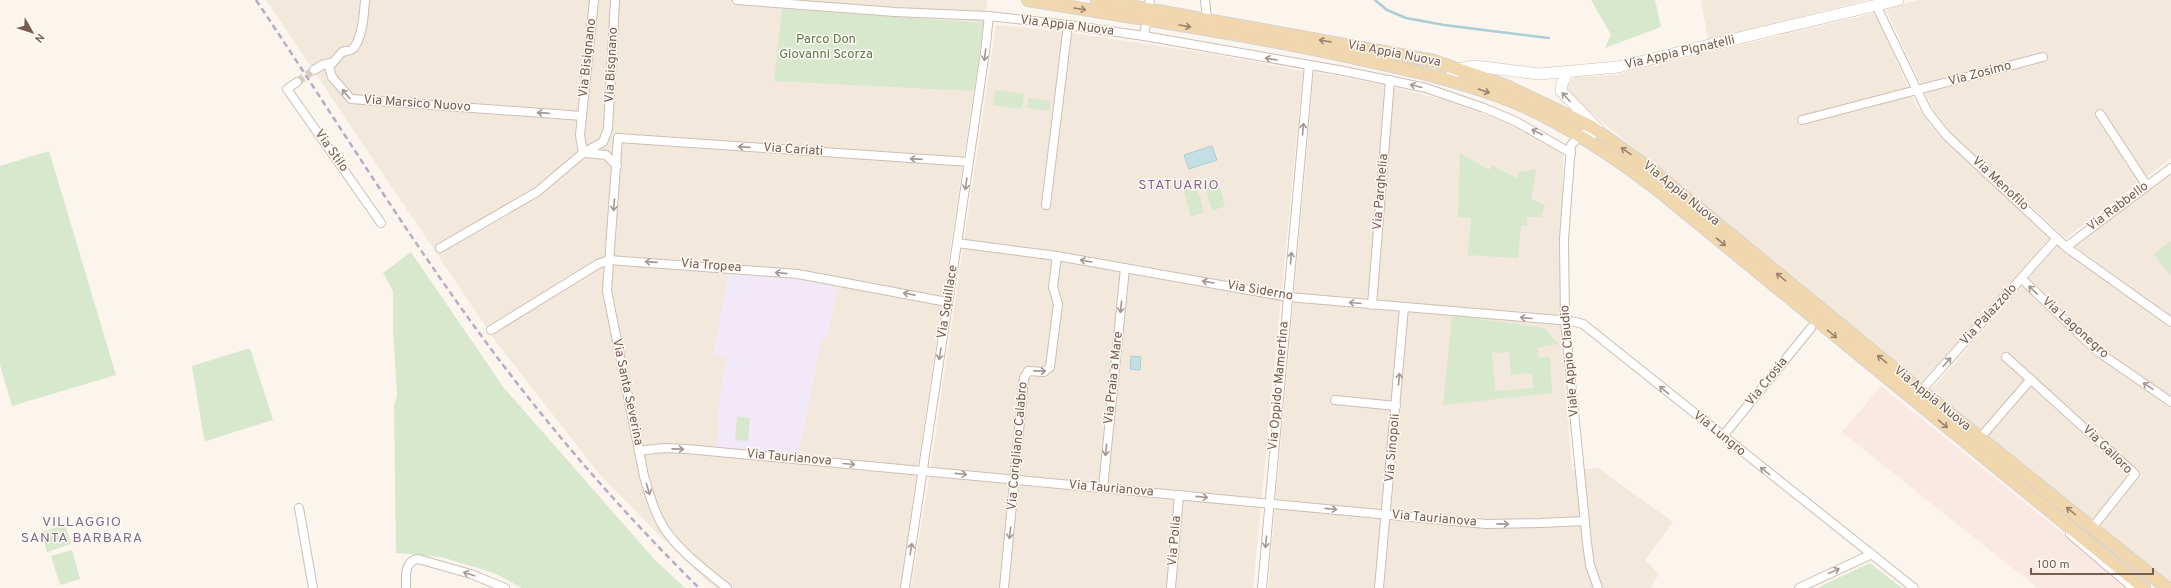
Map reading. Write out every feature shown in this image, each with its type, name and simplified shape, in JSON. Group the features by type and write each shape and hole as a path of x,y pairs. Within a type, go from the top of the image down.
{"main road":[{"name":"Via Appia Nuova","path":"1028,0 1148,10 1418,58 1459,69 1525,94 1603,134 1657,174 1921,391 2167,588"},
{"name":"Via Appia Nuova","path":"1097,0 1128,2 1148,10 1327,52 1448,78 1519,104 1579,136 1607,153 1658,190 2053,515 2135,586"},
{"name":"Via Appia Pignatelli","path":"1459,69 1475,66 1521,73 1567,73 1634,64 1898,0"},
{"path":"1448,78 1459,69"},
{"path":"1567,73 1561,86 1562,94 1603,134"}],"street":[{"path":"314,70 331,63 342,52 350,50 354,47 363,23 365,0"},
{"name":"Via Bisignano","path":"583,153 580,140 594,0"},
{"name":"Via Bisgnano","path":"608,129 616,0"},
{"name":"Via Appia Nuova","path":"737,0 988,16 1068,25 1144,36 1309,65 1426,88 1484,108 1515,121 1571,152"},
{"path":"1205,0 1207,20"},
{"name":"Via Menofilo","path":"1876,5 1927,111 1946,135 2066,247 2171,322"},
{"path":"1144,36 1148,10"},
{"name":"Via Squillace","path":"905,588 985,52 988,16"},
{"path":"1046,205 1068,25"},
{"name":"Via Zosimo","path":"1802,120 2043,57"},
{"name":"Via Marsico Nuovo","path":"331,63 329,68 331,75 351,99 582,116"},
{"name":"Via Oppido Mamertina","path":"1262,588 1309,65"},
{"name":"Via Parghelia","path":"1372,305 1390,80"},
{"name":"Via Stilo","path":"297,82 287,89 381,223"},
{"path":"2100,114 2146,186"},
{"path":"440,248 537,192 583,153 603,142 608,129 618,138"},
{"path":"1579,136 1589,133 1603,134"},
{"name":"Viale Appio Claudio","path":"1579,136 1572,143 1564,239 1565,322 1584,520 1590,565 1598,588"},
{"name":"Via Cariati","path":"618,138 969,162"},
{"name":"Via Santa Severina","path":"618,138 607,284 609,302 648,489 664,528 695,561 727,588"},
{"path":"583,153 600,153 606,155 617,166"},
{"name":"Via Rabbello","path":"2066,247 2171,168"},
{"name":"Via Palazzolo","path":"1921,391 2057,238"},
{"name":"Via Siderno","path":"957,243 1057,256 1288,297 1565,322"},
{"name":"Via Corigliano Calabro","path":"1004,588 1024,376 1030,371 1047,371 1051,364 1058,306 1053,288 1057,256"},
{"name":"Via Tropea","path":"491,330 598,264 609,260 798,274 947,302"},
{"name":"Via Praia a Mare","path":"1103,488 1125,268"},
{"name":"Via Lagonegro","path":"2022,279 2097,351 2171,402"},
{"name":"Via Sinopoli","path":"1379,588 1387,515 1404,307"},
{"name":"Via Lungro","path":"1565,322 1579,323 1586,326 1914,588"},
{"name":"Via Crosia","path":"1723,436 1811,328"},
{"name":"Via Galloro","path":"2006,357 2135,474 2092,528"},
{"path":"1980,438 2030,379"},
{"path":"1335,400 1396,406"},
{"name":"Via Taurianova","path":"639,451 663,448 687,449 1387,515 1499,524 1584,520"},
{"name":"Via Polia","path":"1171,588 1179,495"},
{"path":"299,508 313,588"},
{"path":"1799,588 1872,554"},
{"path":"406,588 407,567 411,562 418,560 471,574 505,588"},
{"path":"2135,586 2145,570"}],"shaded area":[{"path":"266,0 987,0 900,588 715,588 661,537 600,475 497,343"},
{"path":"1701,0 1867,0 1708,40"},
{"path":"1919,0 2171,0 2171,158 2066,238 1947,130 1935,114 1885,8"},
{"path":"1875,13 1917,107 1938,134 2050,238 1922,382 1585,108 1565,88 1574,77 1614,75"},
{"path":"996,25 1060,31 1205,53 1303,71 1253,588 911,588 929,478"},
{"path":"1314,72 1380,84 1445,100 1509,124 1563,155 1560,326 1572,470 1598,468 1673,522 1645,560 1659,574 1650,588 1268,588"},
{"path":"2171,174 2171,316 2073,245"},
{"path":"2058,245 2171,328 2171,584 1931,390"},
{"path":"729,271 787,276 791,280 796,277 837,287 828,338 822,337 799,453 713,447 716,445 719,426 717,415 726,358 713,356"},
{"path":"1881,386 2127,585 2124,588 2037,588 1842,432"}],"green space":[{"path":"1591,0 1655,0 1661,27 1605,48 1611,35"},
{"name":"Parco Don Giovanni Scorza","path":"782,9 984,23 974,91 774,81"},
{"path":"996,90 1024,94 1022,109 993,105"},
{"path":"1029,98 1051,101 1049,111 1027,108"},
{"path":"49,151 116,375 12,406 0,365 0,166"},
{"path":"1460,153 1489,170 1492,165 1516,178 1520,172 1536,169 1531,199 1545,205 1541,217 1527,217 1527,225 1521,226 1518,258 1468,255 1471,218 1458,217"},
{"path":"1217,177 1225,206 1212,211 1204,181"},
{"path":"1196,184 1204,212 1191,217 1183,188"},
{"path":"2171,241 2171,274 2170,275 2154,254"},
{"path":"411,252 504,388 655,560 685,588 522,588 494,573 441,557 396,553 394,405 397,395 393,331 393,291 383,273"},
{"path":"1452,315 1545,328 1558,344 1538,348 1539,358 1550,357 1552,393 1443,405","holes":["1509,352 1511,375 1532,373 1533,388 1495,391 1492,353"]},
{"path":"250,348 273,420 206,441 204,439 192,366"},
{"path":"737,416 750,418 748,441 735,440"},
{"path":"65,525 71,544 47,552 41,532"},
{"path":"72,550 80,579 60,585 51,556"},
{"path":"1870,563 1902,588 1817,588"}],"water":[{"path":"1212,146 1217,160 1189,169 1184,155"},
{"path":"1131,356 1141,357 1140,370 1130,369"}],"waterway":[{"path":"1375,0 1387,10 1406,18 1444,25 1549,38"}],"tunnel":[{"path":"297,82 314,70"}],"railway":[{"path":"256,0 392,208 448,290 502,364 583,464 640,527 699,588"}],"district":[{"name":"STATUARIO","path":"1179,185"},
{"name":"VILLAGGIO SANTA BARBARA","path":"82,530"}]}
